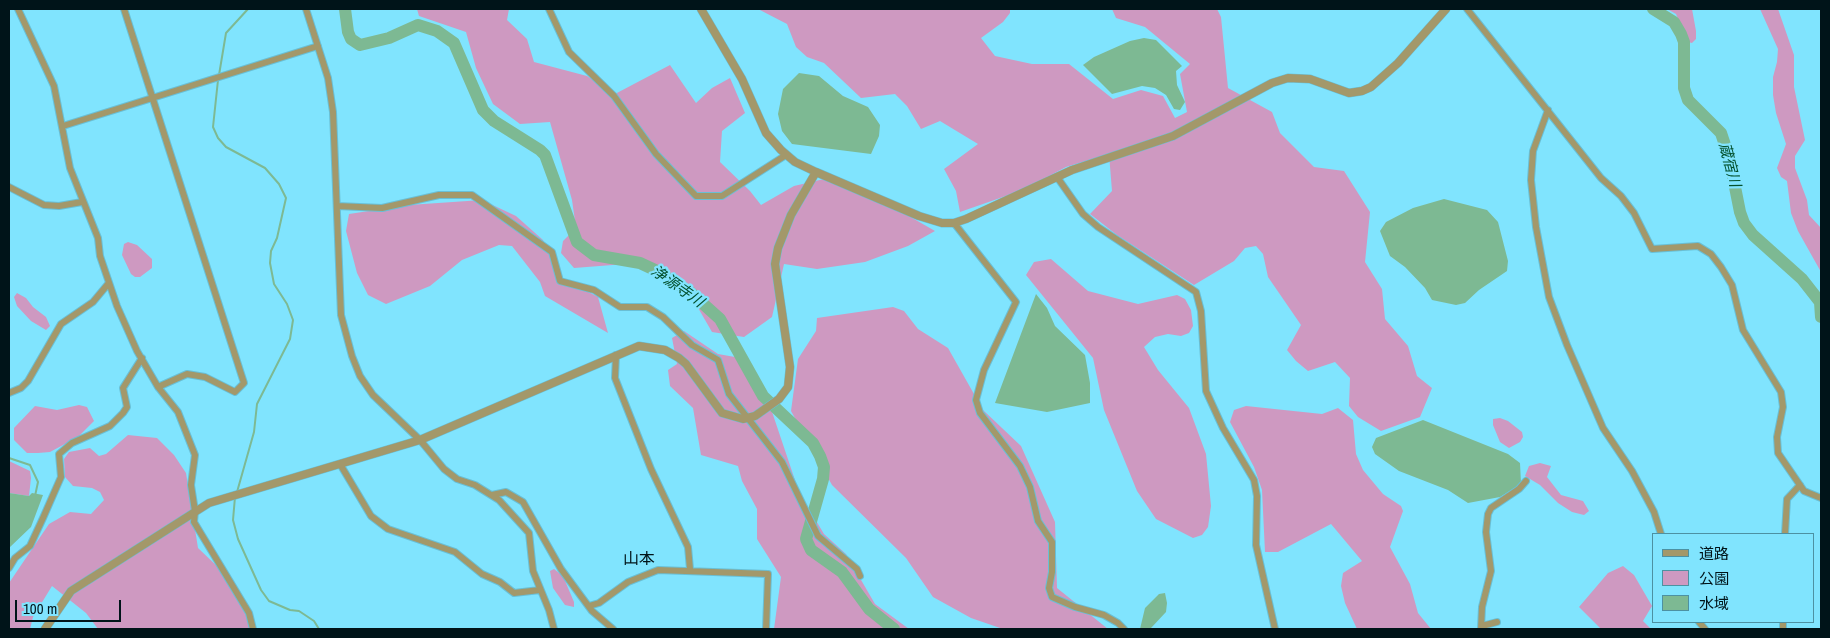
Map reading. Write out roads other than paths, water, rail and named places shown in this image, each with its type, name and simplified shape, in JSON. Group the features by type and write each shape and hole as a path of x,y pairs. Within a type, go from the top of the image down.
{"street":[{"path":"18,9 54,86 70,168 98,238 100,256 108,284 142,358 158,387 178,412 195,455 192,485 195,511 194,522 248,613 252,629"},
{"path":"124,9 151,100 244,383 235,392 205,377 187,374 158,387"},
{"path":"306,9 328,78 333,112 341,314 352,356 360,376 374,395 420,440 444,469 457,479 474,485 499,500 529,533 531,561 540,590 550,610 554,629"},
{"path":"549,9 569,52 614,96 656,154 696,196 722,196 786,155"},
{"path":"701,9 742,79 766,133 786,155 816,172 919,216 942,223 954,223 1086,164 1173,136 1256,90 1288,78 1310,79 1349,93 1362,91 1370,87 1398,63 1446,9"},
{"path":"1467,9 1601,178 1630,208 1652,249 1698,246 1711,254 1721,267 1734,292 1743,330 1781,392 1783,408 1777,448 1778,453 1804,491 1821,498"},
{"path":"63,126 151,100 318,46"},
{"path":"1548,110 1533,151 1531,180 1536,227 1549,297 1567,345 1603,428 1632,471 1654,512 1661,533"},
{"path":"45,629 71,591 210,503 420,440 639,346 665,350 686,364 722,413 730,417 752,417 779,399 788,387 789,358 775,264 778,248 791,215 816,172"},
{"path":"1057,177 1083,214 1098,227 1119,244 1196,292 1201,311 1206,391 1223,428 1254,480 1257,496 1256,545 1275,629"},
{"path":"9,187 44,205 59,206 82,202"},
{"path":"336,206 382,208 439,195 472,195 552,252 560,281 594,290 620,307 648,307 692,345 718,360 729,394 752,417 782,462 818,536 857,569 860,576"},
{"path":"954,223 1016,302 984,370 976,400 980,413 1020,466 1030,487 1038,521 1052,542 1049,588 1052,597 1075,608 1104,615 1124,629"},
{"path":"9,393 21,388 28,382 61,324 93,302 108,284"},
{"path":"616,355 615,378 651,468 688,548 690,570"},
{"path":"9,568 19,555 30,546 61,477 59,454 72,444 110,426 123,413 127,407 123,388 142,358"},
{"path":"340,464 371,516 388,529 455,552 482,574 500,582 514,594 540,590"},
{"path":"1497,622 1482,628 1482,607 1490,582 1491,571 1486,532 1488,514 1491,508 1519,489 1526,481"},
{"path":"1785,533 1787,499 1800,485"},
{"path":"492,495 506,492 523,502 561,569 589,606 614,629"},
{"path":"589,606 599,603 643,575 658,570 768,574 766,629"}],"water":[{"path":"1144,38 1156,40 1182,66 1176,71 1177,85 1185,102 1180,110 1174,109 1166,95 1155,88 1142,86 1112,94 1083,65 1094,57 1130,41"},
{"path":"799,73 819,76 843,96 868,107 880,125 879,136 871,154 792,144 782,131 778,114 783,89"},
{"path":"1444,199 1487,210 1498,222 1508,261 1507,271 1479,290 1465,303 1456,305 1432,300 1425,288 1405,267 1390,256 1380,231 1386,222 1413,208"},
{"path":"1036,294 1047,308 1055,326 1085,355 1090,383 1090,403 1047,412 995,403"},
{"path":"1423,420 1508,454 1520,463 1521,484 1500,497 1468,503 1448,490 1399,471 1375,454 1372,447 1376,438"},
{"path":"9,493 29,496 32,493 43,495 31,527 9,548"},
{"path":"1165,593 1166,612 1151,628 1140,629 1145,608 1159,594"}],"waterway":[{"path":"219,75 226,33 248,9"},
{"name":"浄源寺川","path":"345,9 348,32 351,39 360,45 389,38 418,25 437,31 454,43 483,110 494,121 545,155 577,242 594,255 640,263 655,270 690,292 720,319 763,396 813,443 820,456 824,467 823,479 806,539 811,550 842,572 869,609 894,629"},
{"name":"蔵宿川","path":"1653,9 1674,22 1681,34 1684,42 1684,88 1688,100 1721,133 1729,157 1744,223 1753,235 1802,279 1820,302 1821,317"},
{"path":"218,80 213,127 218,138 226,147 265,168 279,184 286,198 277,238 271,251 270,263 274,284 287,304 293,320 290,339 257,404 254,432 237,492"},
{"path":"9,458 30,465 38,482 35,496"},
{"path":"235,497 233,520 238,539 261,590 269,601 290,610 299,611 314,621 319,629"}],"district":[{"name":"山本","path":"639,560"}]}
